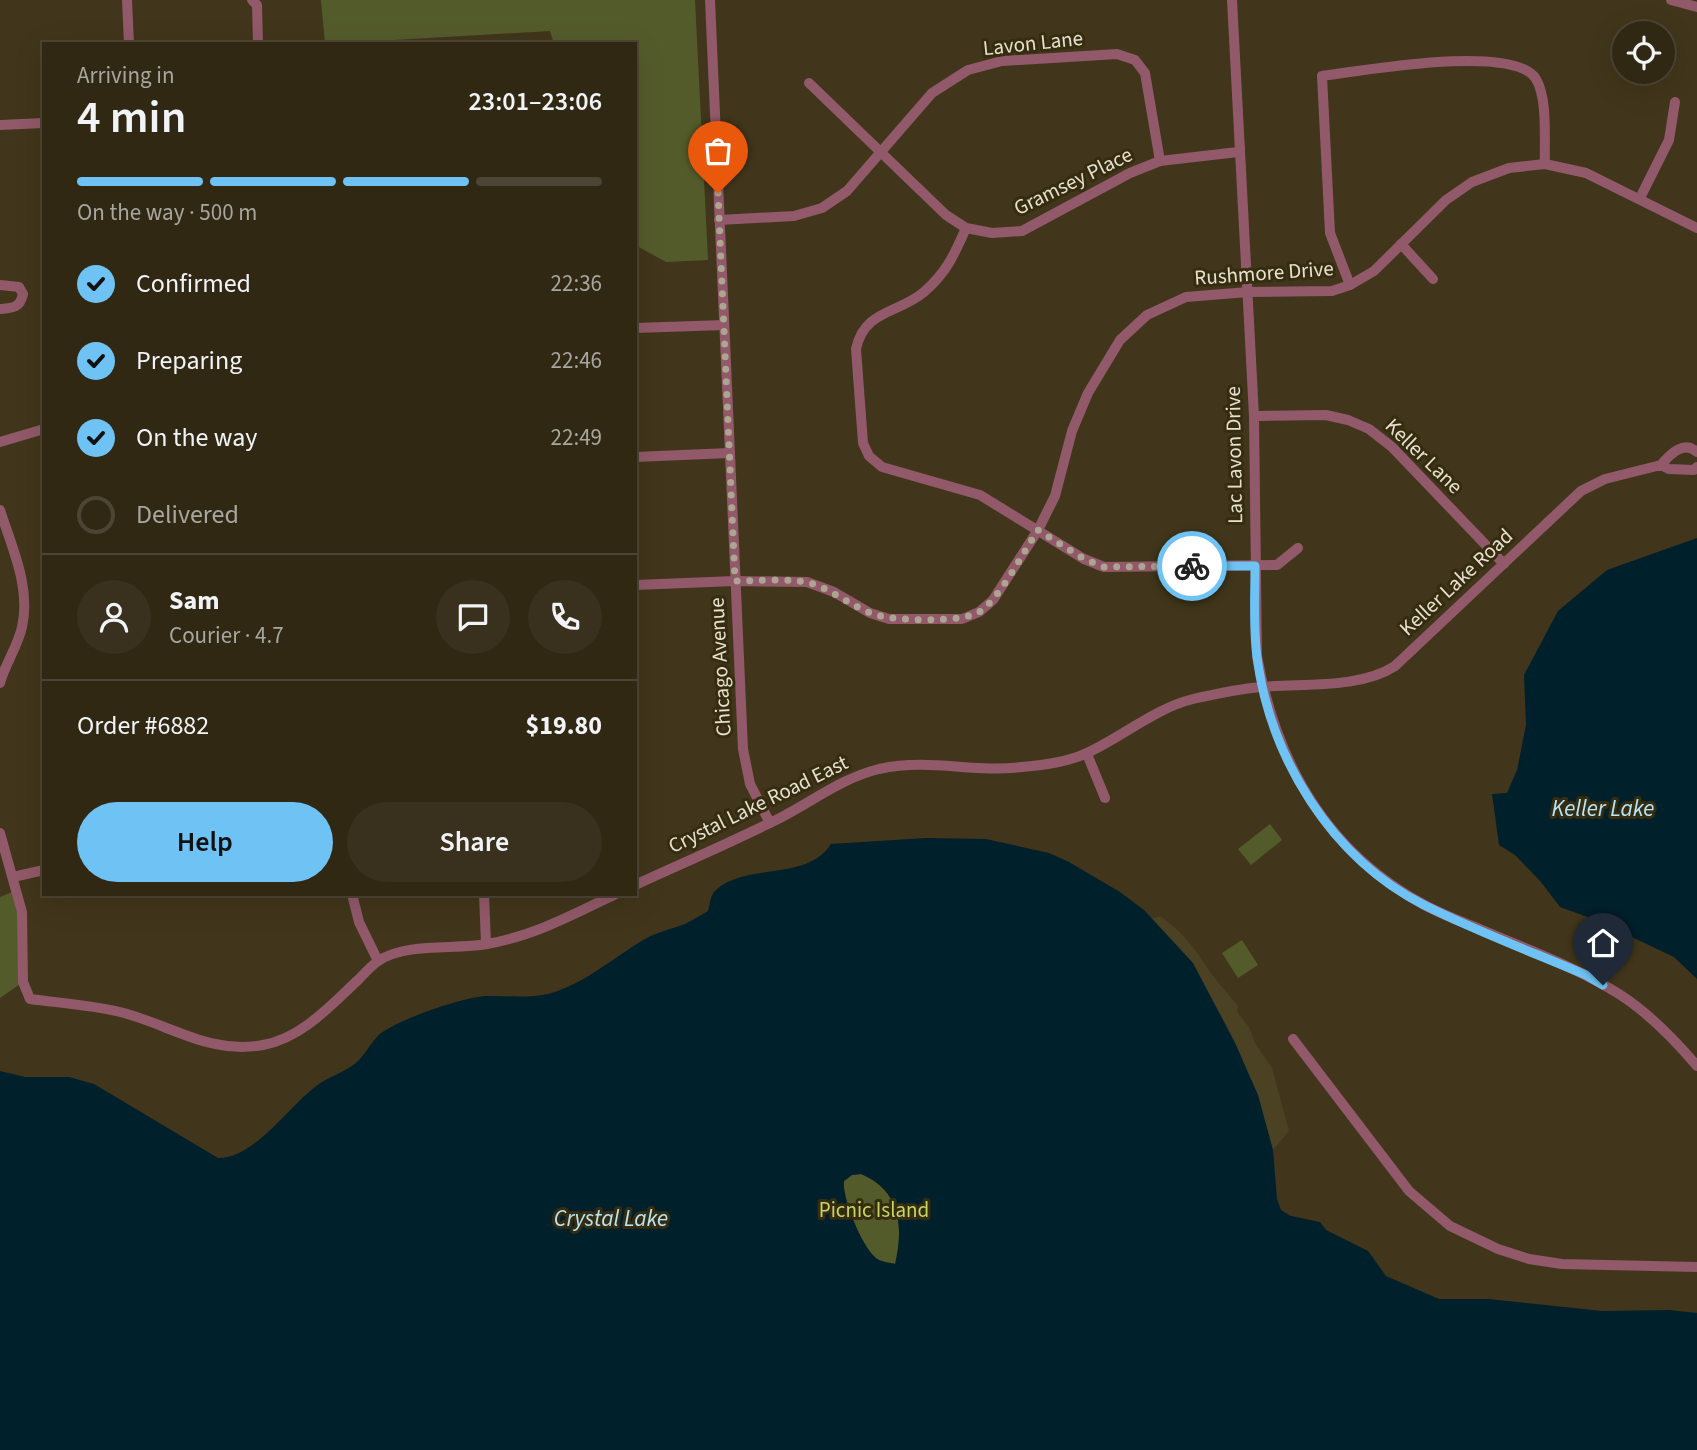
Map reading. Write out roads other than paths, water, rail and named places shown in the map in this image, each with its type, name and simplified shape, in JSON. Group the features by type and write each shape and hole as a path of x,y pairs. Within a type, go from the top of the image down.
{"street":[{"path":"127,0 129,42"},
{"path":"252,0 257,5 258,42"},
{"name":"Chicago Avenue","path":"710,0 743,749 750,784 770,822"},
{"name":"Lac Lavon Drive","path":"1232,0 1254,416 1257,656 1262,687 1274,729 1294,774 1320,815 1349,849 1384,879 1422,904 1586,975 1620,995 1648,1015 1677,1042 1697,1066"},
{"path":"1671,0 1697,7"},
{"name":"Lavon Lane","path":"719,220 794,216 822,208 847,191 932,93 968,70 1002,61 1117,54 1135,60 1145,73 1160,161"},
{"path":"1350,285 1330,233 1322,76 1451,59 1522,67 1535,76 1542,91 1545,164"},
{"name":"Gramsey Place","path":"809,83 946,215 966,228 992,233 1022,231 1130,173 1160,161 1238,152 1240,148"},
{"path":"1640,198 1669,140 1675,102"},
{"path":"0,125 42,123"},
{"name":"Rushmore Drive","path":"637,585 735,581 807,582 834,592 870,613 889,619 962,619 979,612 993,600 1038,530 1055,496 1072,431 1088,393 1120,340 1147,315 1186,297 1248,292 1332,291 1350,285 1374,271 1446,200 1472,181 1508,168 1545,164 1586,173 1697,228"},
{"path":"966,228 948,268 922,293 871,320 859,334 856,349 863,443 869,456 882,467 980,495 1084,559 1104,567 1277,565 1298,548"},
{"path":"1401,244 1433,279"},
{"path":"0,285 19,287 23,294 21,303 15,308 0,309"},
{"path":"637,328 724,325"},
{"name":"Keller Lane","path":"1254,416 1326,415 1369,429 1392,447 1504,564"},
{"path":"0,442 42,430"},
{"name":"Keller Lake Road","path":"1661,466 1672,453 1686,446 1697,452"},
{"path":"637,457 730,453"},
{"name":"Keller Lake Road","path":"1262,687 1363,680 1382,675 1395,666 1581,491 1605,479 1661,466 1680,471 1694,470 1697,467"},
{"path":"0,510 26,598 22,628 0,683"},
{"name":"Crystal Lake Road East","path":"637,884 770,822 829,788 877,770 905,764 1020,768 1056,762 1087,754 1157,714 1189,700 1262,687"},
{"path":"1087,754 1105,798"},
{"path":"0,833 22,912 23,982 30,999 119,1012 198,1042 229,1046 263,1045 297,1033 378,961 409,950 486,944 538,932 612,896"},
{"path":"13,877 42,870"},
{"path":"352,896 359,922 378,961"},
{"path":"484,896 486,944"},
{"path":"1293,1039 1409,1191 1450,1226 1498,1250 1529,1259 1575,1264 1697,1267"}],"water":[{"name":"Keller Lake","path":"1697,538 1697,979 1674,957 1596,920 1560,907 1515,855 1499,845 1492,794 1507,793 1517,770 1526,725 1524,675 1558,611 1607,570"},
{"name":"Crystal Lake","path":"926,838 986,839 1049,853 1120,892 1144,910 1193,963 1235,1043 1258,1095 1273,1150 1277,1199 1281,1210 1291,1216 1320,1222 1326,1230 1368,1251 1386,1276 1439,1299 1489,1299 1602,1311 1669,1310 1697,1313 1697,1450 0,1450 0,1071 25,1077 69,1077 94,1084 218,1158 232,1156 259,1140 319,1084 356,1063 377,1037 389,1028 450,1004 479,997 534,996 562,990 645,939 685,924 708,911 714,892 729,882 743,876 807,863 820,856 831,844","holes":["861,1174 884,1189 896,1211 899,1236 895,1264 879,1260 873,1255 855,1224 846,1199 844,1181 852,1175"]}],"park label":[{"name":"Picnic Island","path":"874,1210"}]}
